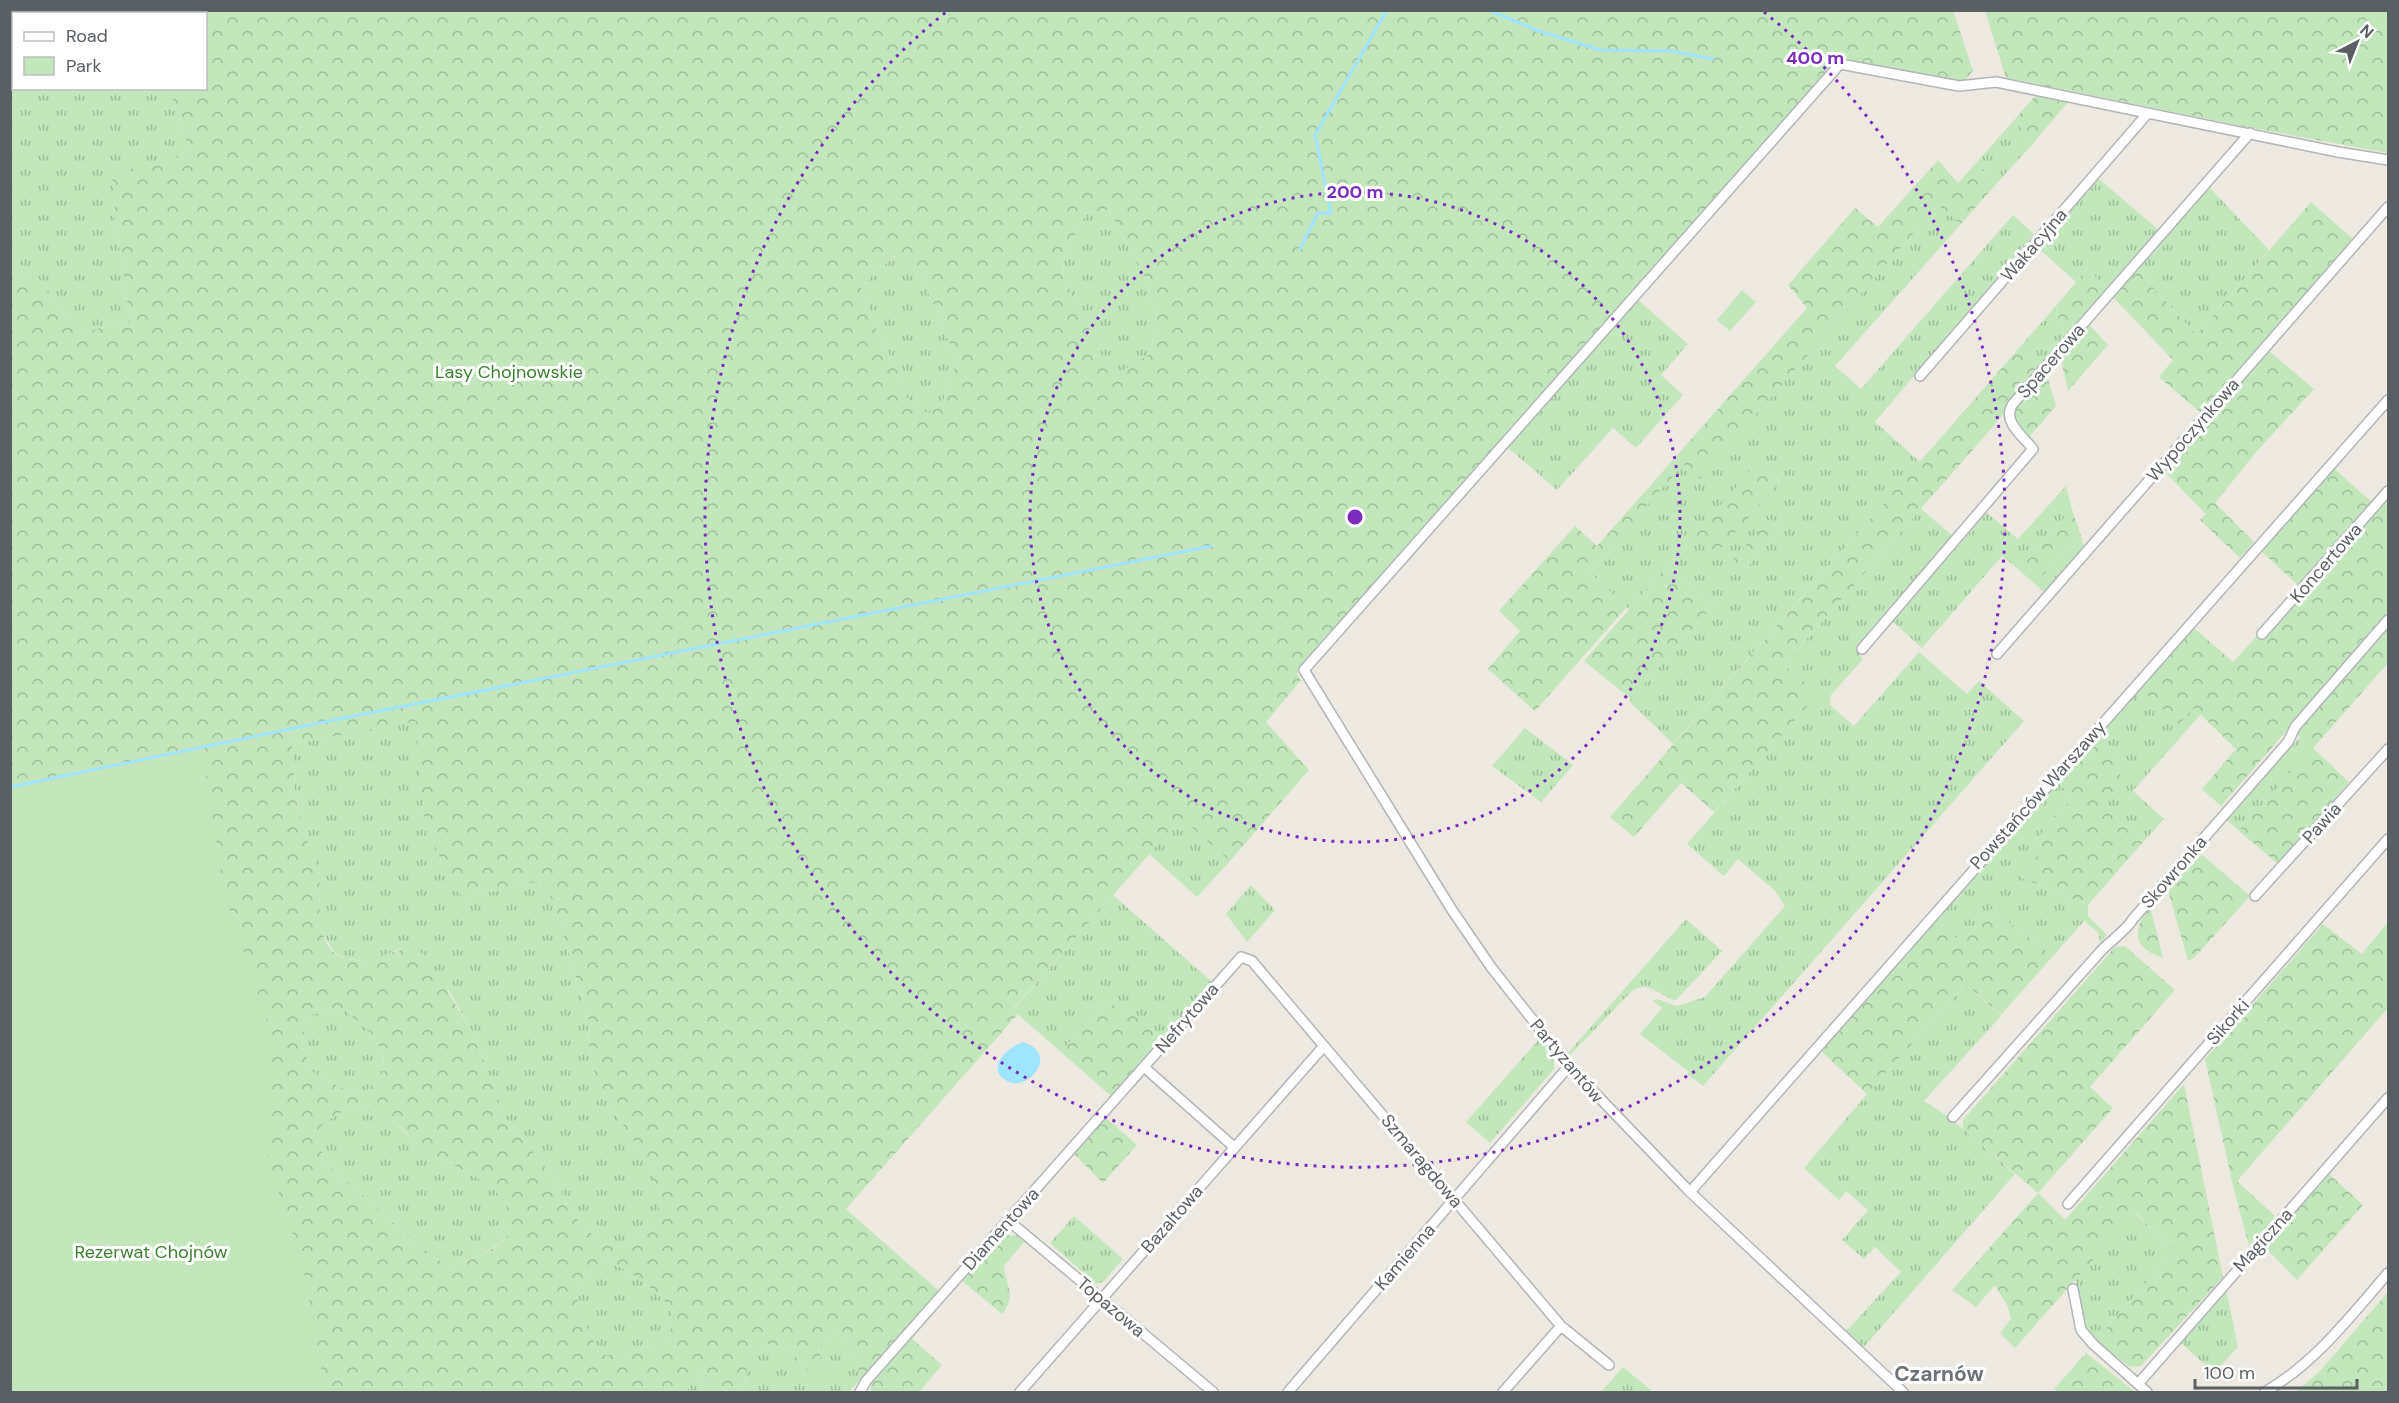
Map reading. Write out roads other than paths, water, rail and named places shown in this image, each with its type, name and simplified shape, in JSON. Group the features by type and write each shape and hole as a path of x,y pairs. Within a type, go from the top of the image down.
{"street":[{"name":"Partyzantów","path":"1903,1392 1690,1192 1569,1066 1491,967 1452,910 1304,670 1840,64 1959,86 1996,82 2148,113"},
{"path":"2148,113 2388,160"},
{"name":"Wakacyjna","path":"1920,376 2148,113"},
{"name":"Spacerowa","path":"1862,649 2033,449 2010,421 2009,412 2012,405 2250,133"},
{"name":"Wypoczynkowa","path":"1997,654 2388,207"},
{"name":"Powstańców Warszawy","path":"1690,1192 2388,400"},
{"name":"Koncertowa","path":"2262,634 2388,491"},
{"name":"Skowronka","path":"1953,1117 2101,951 2115,936 2128,927 2288,742 2295,727 2388,620"},
{"name":"Pawia","path":"2255,896 2388,749"},
{"name":"Sikorki","path":"2068,1204 2388,839"},
{"name":"Szmaragdowa","path":"1239,958 1245,957 1251,961 1561,1326 1609,1365"},
{"name":"Nefrytowa","path":"1234,1147 1144,1067 1239,958"},
{"name":"Bazaltowa","path":"1020,1392 1324,1046"},
{"name":"Kamienna","path":"1288,1392 1569,1066"},
{"name":"Diamentowa","path":"860,1392 866,1381 1144,1067"},
{"name":"Magiczna","path":"2138,1383 2388,1098"},
{"name":"Topazowa","path":"1009,1221 1213,1392"},
{"path":"2265,1392 2298,1370 2318,1353 2388,1274"},
{"path":"2073,1289 2081,1330 2092,1344 2147,1392"},
{"path":"1503,1392 1561,1326"}],"water":[{"path":"1023,1042 1034,1048 1039,1055 1040,1063 1031,1077 1023,1082 1007,1081 1000,1076 998,1064 1005,1053"}],"waterway":[{"path":"1300,249 1318,213 1331,213 1315,135 1387,10"},
{"path":"1488,10 1539,31 1600,50 1672,51 1713,59"},
{"path":"10,787 319,723 1211,546"}],"district":[{"name":"Czarnów","path":"1939,1374"}],"park label":[{"name":"Lasy Chojnowskie","path":"509,372"},
{"name":"Rezerwat Chojnów","path":"151,1252"}]}
